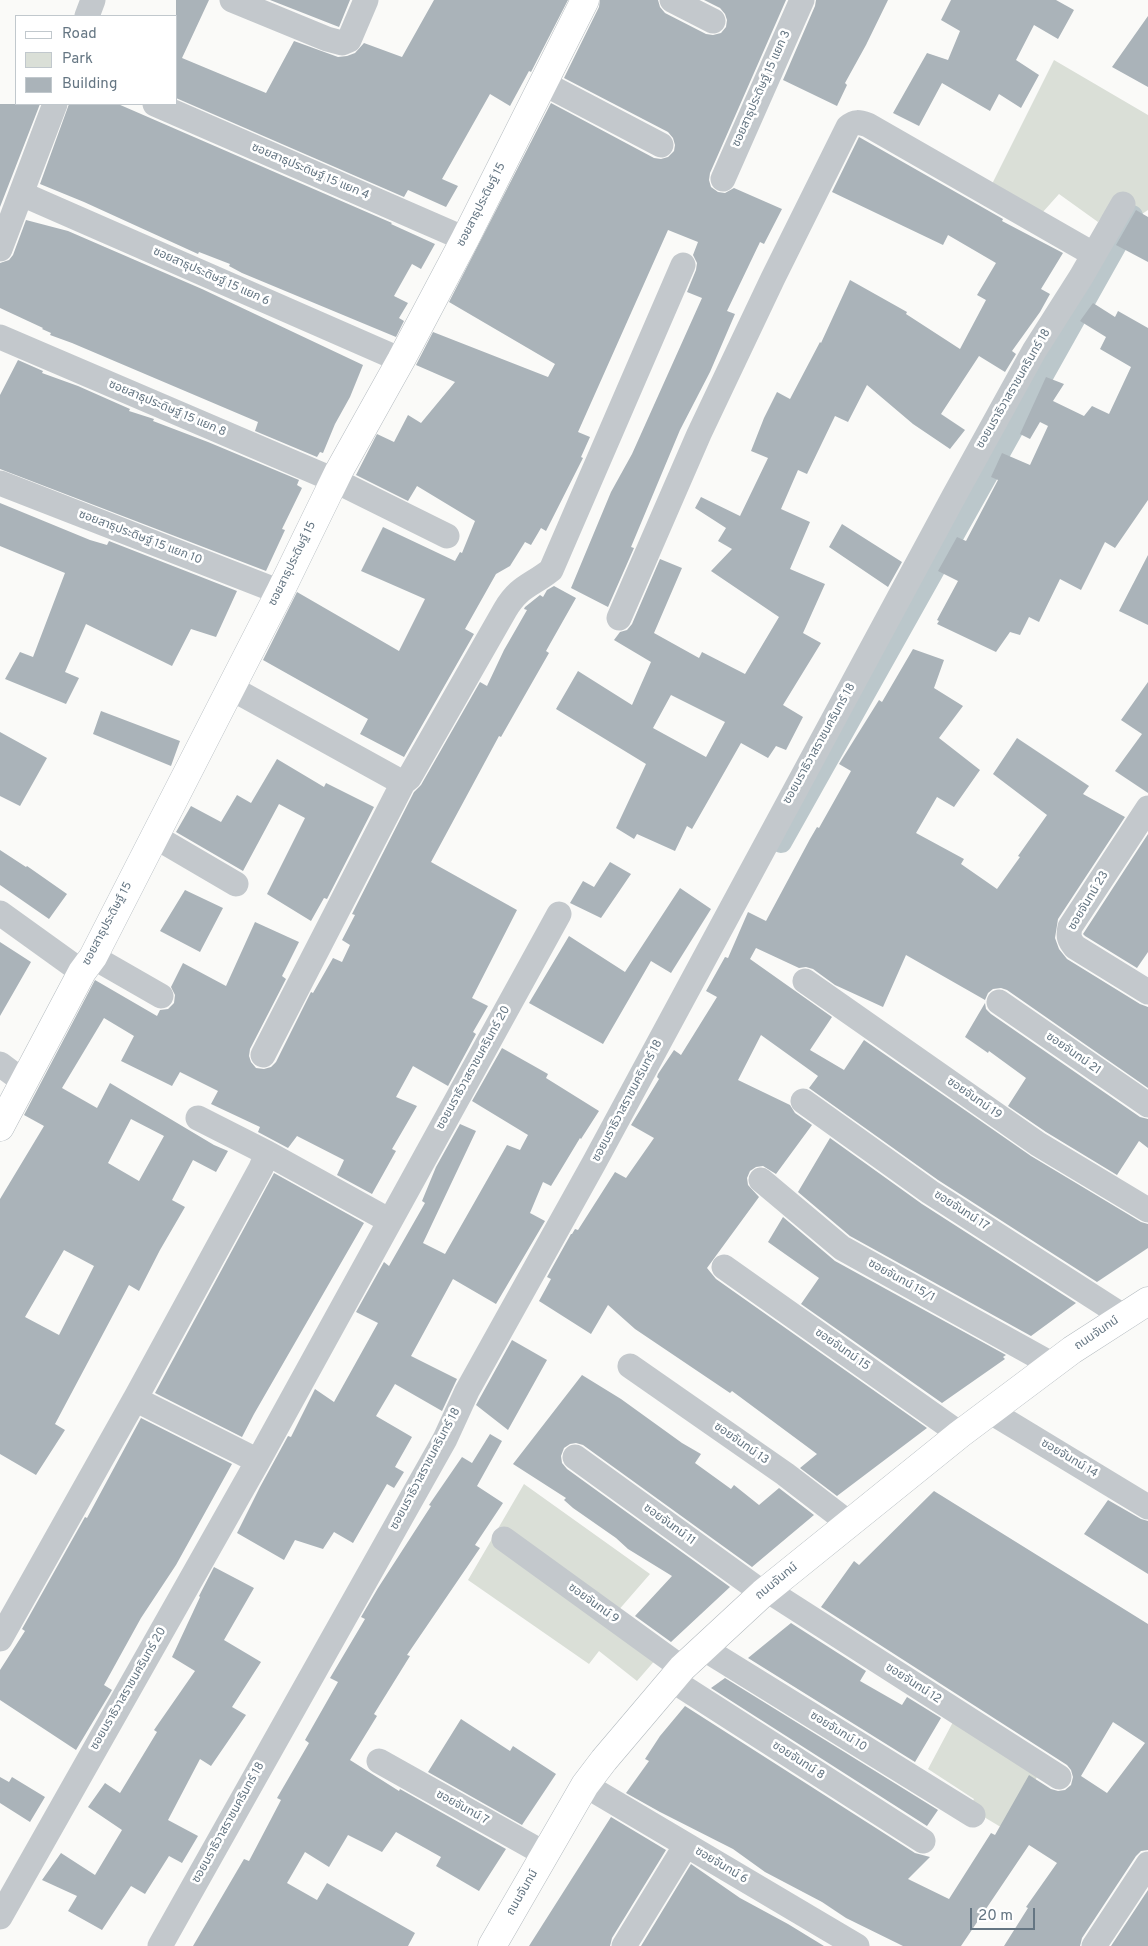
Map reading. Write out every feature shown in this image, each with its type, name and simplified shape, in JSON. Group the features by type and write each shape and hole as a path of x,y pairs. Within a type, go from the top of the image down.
{"street":[{"path":"87,15 93,0"},
{"path":"232,0 335,42 342,43 349,40 366,0"},
{"name":"ซอยสาธุประดิษฐ์ 15","path":"0,1127 88,964 231,688 334,480 401,360 465,239 585,0"},
{"path":"672,0 714,20"},
{"name":"ซอยสาธุประดิษฐ์ 15 แยก 3","path":"723,179 802,0"},
{"path":"544,83 661,145"},
{"path":"0,249 55,105"},
{"name":"ซอยสาธุประดิษฐ์ 15 แยก 4","path":"157,105 465,239"},
{"path":"619,618 699,434 777,269 848,127 852,123 858,121 868,125 1093,254"},
{"name":"ซอยสาธุประดิษฐ์ 15 แยก 6","path":"22,194 401,360"},
{"name":"ซอยนราธิวาสราชนครินทร์ 18","path":"160,1946 445,1439 468,1391 608,1137 1034,351 1081,277 1123,204"},
{"path":"263,1055 403,783 409,778 511,600 524,586 540,579 551,570 683,265"},
{"name":"ซอยสาธุประดิษฐ์ 15 แยก 8","path":"0,337 334,480 447,536"},
{"name":"ซอยสาธุประดิษฐ์ 15 แยก 10","path":"0,483 280,592"},
{"path":"231,688 403,783"},
{"name":"ซอยจันทน์ 23","path":"1147,989 1075,947 1068,935 1070,927 1148,808"},
{"path":"154,836 236,884"},
{"path":"0,913 88,964 161,996"},
{"name":"ซอยนราธิวาสราชนครินทร์ 20","path":"0,1917 258,1461 559,914"},
{"name":"ซอยจันทน์ 19","path":"805,981 1038,1144 1148,1210"},
{"name":"ซอยจันทน์ 21","path":"999,1002 1148,1105"},
{"path":"0,1064 24,1082"},
{"name":"ซอยจันทน์ 17","path":"803,1101 930,1192 1122,1316"},
{"path":"198,1118 267,1153 390,1222"},
{"path":"0,1639 261,1168 267,1153"},
{"name":"ซอยจันทน์ 15/1","path":"761,1180 842,1248 1052,1365"},
{"name":"ซอยจันทน์ 15","path":"724,1267 960,1434"},
{"name":"ถนนจันทน์","path":"492,1946 585,1785 677,1674 703,1648 765,1591 960,1434 1052,1365 1122,1316 1148,1301"},
{"name":"ซอยจันทน์ 13","path":"630,1366 785,1474 850,1524"},
{"path":"134,1399 258,1461"},
{"name":"ซอยจันทน์ 14","path":"990,1412 1148,1507"},
{"name":"ซอยจันทน์ 11","path":"575,1457 765,1591"},
{"name":"ซอยจันทน์ 9","path":"504,1539 677,1674"},
{"name":"ซอยจันทน์ 12","path":"765,1591 1059,1777"},
{"name":"ซอยจันทน์ 10","path":"703,1648 973,1815"},
{"name":"ซอยจันทน์ 8","path":"677,1674 923,1841"},
{"name":"ซอยจันทน์ 7","path":"378,1762 545,1854"},
{"name":"ซอยจันทน์ 6","path":"585,1785 857,1946"},
{"path":"624,1946 686,1845"},
{"path":"1094,1946 1148,1864"}],"green space":[{"path":"1054,60 1148,115 1148,210 1142,214 1116,198 1098,222 1059,194 1042,213 991,186"},
{"path":"524,1484 650,1574 610,1620 657,1658 637,1681 599,1651 589,1664 468,1580"},
{"path":"953,1722 1039,1774 1004,1829 969,1808 974,1799 928,1769"}],"building":[{"path":"176,0 209,0 182,58 266,93 294,41 338,57 355,53 364,43 402,57 434,0 568,0 531,72 529,71 510,106 490,94 442,179 458,186 446,207 408,190 404,197 178,99 178,15 176,15"},
{"path":"270,0 350,0 339,27"},
{"path":"600,0 658,0 660,7 665,13 706,34 713,35 721,33 726,27 727,20 720,8 704,0 786,0 710,173 709,180 711,187 718,192 725,193 734,188 782,209 764,244 760,242 727,311 735,314 710,372 680,430 631,547 634,548 608,607 571,588 611,492 632,454 702,298 687,292 696,270 697,263 693,255 698,242 668,230 578,432 590,437 581,457 583,458 546,531 541,528 531,545 525,542 510,566 496,574 465,629 474,634 404,757 360,734 368,719 263,660 297,592 399,651 425,599 361,571 383,527 455,561 460,552 462,553 475,521 417,486 408,501 356,475 377,434 394,442 408,415 421,423 455,382 416,365 433,332 548,377 555,364 449,302 551,103 654,158 668,157 674,151 673,138 668,132 564,78 599,7"},
{"path":"816,0 888,0 845,83 847,85 837,106 783,80"},
{"path":"951,0 1056,0 1074,10 1058,39 1034,25 1016,60 1039,75 1021,108 999,94 990,111 942,83 919,126 893,113 927,53 948,60 960,31 941,20"},
{"path":"1148,16 1148,87 1112,67"},
{"path":"0,104 40,105 0,207"},
{"path":"69,105 120,105 392,223 435,244 421,269 412,264 394,296 408,303 399,318 404,321 396,337 242,273 229,266 230,264 199,252 198,254 40,184"},
{"path":"859,137 1003,219 1002,221 1063,253 1041,289 1050,294 1040,312 1012,351 1016,354 1005,372 979,356 941,414 965,430 950,449 913,424 867,385 848,422 835,416 807,474 798,470 781,509 810,522 790,569 825,584 803,633 821,643 783,705 803,717 786,750 776,746 768,758 741,743 692,829 687,826 675,851 637,834 634,839 616,828 646,764 556,709 578,671 632,705 651,662 614,640 620,632 627,630 632,624 660,559 682,568 654,633 699,658 702,652 745,674 779,617 711,571 732,549 718,541 726,528 695,508 701,497 740,516 768,458 751,451 764,418 777,392 790,399 821,343 850,280 907,312 906,314 960,349 986,300 977,295 996,263 948,235 943,245 832,192","holes":["671,695 725,722 706,757 653,728"]},
{"path":"1136,210 1148,217 1148,262 1116,245"},
{"path":"26,220 68,231 202,289 363,365 323,453 320,452 317,457 255,431 258,422 50,335 51,333 43,328 0,308 0,263 9,260 13,255"},
{"path":"1093,303 1115,317 1118,311 1148,328 1148,500 1115,548 1105,542 1081,590 1060,579 1039,622 1029,617 1020,635 1010,632 996,652 937,624 939,621 937,620 958,581 938,571 957,537 966,541 998,480 991,477 1002,453 1030,465 1048,426 1040,422 1030,439 1020,434 1046,377 1064,384 1053,401 1084,416 1092,406 1109,414 1131,367 1100,349 1106,337 1080,321"},
{"path":"18,360 43,371 42,373 78,386 130,409 129,411 154,419 153,421 299,480 297,485 302,488 282,529 285,530 266,571 0,469 0,395"},
{"path":"0,503 90,540 107,545 109,541 237,591 216,637 191,629 172,666 86,624 65,672 79,678 66,704 5,679 20,652 33,657 65,573 0,546"},
{"path":"842,524 902,562 888,587 829,547"},
{"path":"1148,555 1148,625 1119,611"},
{"path":"554,586 576,598 546,651 549,653 501,737 499,736 431,862 517,910 472,998 488,1006 473,1032 476,1034 448,1086 413,1066 396,1097 417,1106 392,1149 396,1151 372,1194 337,1175 344,1160 297,1136 288,1148 258,1132 260,1127 211,1104 218,1091 180,1072 172,1086 121,1061 134,1036 104,1018 62,1088 97,1108 110,1083 214,1145 228,1151 216,1172 193,1160 172,1200 185,1207 139,1291 129,1285 55,1424 65,1430 36,1475 0,1454 0,1199 44,1126 24,1115 95,980 157,1016 160,1010 168,1009 174,1003 175,995 171,987 183,963 226,986 255,922 299,942 282,976 286,979 250,1049 249,1056 256,1068 264,1069 271,1067 276,1062 311,992 313,993 333,958 342,962 350,945 342,940 355,915 352,914 414,792 421,785 480,682 487,686 504,650 527,610 524,609 525,607 540,595 543,597 547,590","holes":["131,1119 164,1136 139,1181 108,1163","64,1250 94,1266 59,1335 25,1317"]},
{"path":"913,649 944,660 934,688 963,706 939,738 980,770 954,807 937,797 916,833 964,859 961,864 997,889 1047,815 993,774 1017,738 1089,786 1083,794 1125,817 1058,919 1055,938 1059,949 1067,959 1148,1007 1148,1088 1007,990 1001,988 993,989 988,993 985,1000 906,955 883,1007 835,985 813,969 799,968 756,948 750,959 832,1017 810,1050 844,1070 864,1040 1031,1156 1141,1222 1148,1224 1148,1248 1097,1282 938,1180 809,1088 818,1076 761,1035 738,1080 790,1105 795,1113 812,1125 776,1174 763,1166 756,1167 750,1171 747,1178 748,1185 759,1197 707,1268 716,1279 927,1428 837,1496 800,1468 817,1454 732,1391 730,1393 635,1329 608,1305 591,1334 539,1301 551,1279 547,1277 571,1234 575,1229 578,1230 615,1172 626,1178 654,1138 631,1125 659,1079 657,1077 658,1074 674,1050 681,1055 717,997 706,991 725,957 728,958 748,912 766,921 810,839 817,827 819,828 851,771 839,764 879,700 882,702"},
{"path":"1148,682 1148,793 1115,771 1142,734 1121,720"},
{"path":"101,711 180,741 171,766 93,734"},
{"path":"0,732 47,758 20,806 0,796"},
{"path":"277,759 324,787 326,783 374,807 327,899 324,898 311,921 267,894 305,818 279,804 243,871 176,832 191,806 221,822 237,795 251,803"},
{"path":"1148,834 1148,952 1137,968 1083,934"},
{"path":"0,850 67,894 49,919 0,885"},
{"path":"610,862 631,874 601,918 570,903 583,881 594,887"},
{"path":"680,888 711,909 671,973 651,961 603,1044 529,1003 569,936 625,972"},
{"path":"185,890 223,908 200,952 160,931"},
{"path":"0,942 31,962 0,1016"},
{"path":"985,1003 986,1009 991,1014 1140,1117 1148,1119 1148,1148 1139,1141 1117,1175 1046,1132 1008,1106 1026,1078 989,1051 988,1053 965,1037"},
{"path":"502,1048 548,1074 546,1078 599,1111 551,1186 543,1182 530,1213 545,1221 496,1304 453,1279 411,1356 457,1379 442,1411 395,1384 376,1416 412,1437 395,1467 404,1472 394,1488 387,1484 353,1543 334,1532 323,1549 295,1540 284,1560 237,1533 288,1436 291,1437 315,1389 334,1402 378,1323 356,1312 384,1262 389,1266 425,1203 422,1201 436,1167 460,1124 476,1131 423,1243 445,1254 507,1145 520,1150 528,1135 472,1101"},
{"path":"830,1138 922,1204 1076,1303 1031,1336 850,1236 798,1192"},
{"path":"274,1173 364,1223 242,1437 155,1393"},
{"path":"783,1217 835,1261 1006,1355 1003,1357 1005,1359 942,1403 801,1304 819,1278 768,1242"},
{"path":"512,1340 547,1360 508,1430 476,1405"},
{"path":"582,1375 621,1399 682,1443 701,1454 695,1463 731,1489 734,1485 759,1505 779,1488 814,1515 752,1567 583,1445 576,1443 564,1448 561,1456 562,1463 567,1469 730,1587 671,1642 635,1616 672,1576 628,1549 616,1538 573,1508 564,1500 566,1498 513,1464"},
{"path":"141,1418 232,1464 176,1565 141,1618 104,1685 112,1690 76,1750 0,1700 0,1670 25,1631 22,1629 85,1517 87,1518"},
{"path":"490,1434 502,1441 477,1486 503,1503 475,1545 480,1548 407,1655 410,1656 374,1714 377,1716 350,1760 399,1791 400,1789 506,1849 479,1891 436,1866 441,1857 396,1832 382,1852 348,1835 329,1867 305,1852 287,1883 317,1900 327,1883 415,1933 408,1946 193,1946 244,1859 249,1861 281,1800 277,1798 309,1743 305,1740 338,1682 330,1678 365,1619 361,1617 431,1506 429,1505 462,1457 472,1463"},
{"path":"934,1491 1148,1624 1148,1850 1141,1851 1136,1856 1082,1938 1080,1946 1004,1946 1028,1908 1026,1907 1057,1863 1029,1845 961,1946 903,1946 846,1918 822,1902 765,1872 733,1849 626,1793 649,1761 645,1759 660,1736 685,1706 915,1853 930,1857 908,1879 949,1899 991,1833 995,1835 1029,1775 1051,1789 1058,1791 1065,1790 1071,1785 1073,1777 1067,1765 821,1607 854,1561 859,1565","holes":["1113,1722 1145,1743 1107,1793 1081,1776"]},
{"path":"1108,1500 1148,1521 1148,1574 1084,1534"},
{"path":"214,1567 254,1588 224,1640 261,1662 232,1707 246,1715 211,1766 200,1759 168,1820 198,1836 182,1863 169,1856 145,1894 131,1886 102,1930 68,1911 77,1896 42,1880 61,1853 95,1875 122,1830 88,1807 105,1783 120,1793 157,1732 154,1730 195,1671 172,1657"},
{"path":"791,1623 866,1671 860,1681 902,1705 907,1697 941,1718 915,1762 748,1658"},
{"path":"725,1678 938,1810 927,1826 711,1688"},
{"path":"461,1719 510,1751 513,1746 556,1774 522,1825 428,1772"},
{"path":"0,1777 9,1782 12,1777 45,1797 30,1822 0,1803"},
{"path":"611,1817 666,1850 612,1938 610,1946 529,1946"},
{"path":"691,1864 740,1898 824,1946 641,1946"},
{"path":"1148,1890 1148,1946 1111,1946"}],"waterway":[{"path":"781,842 1132,216"}]}
